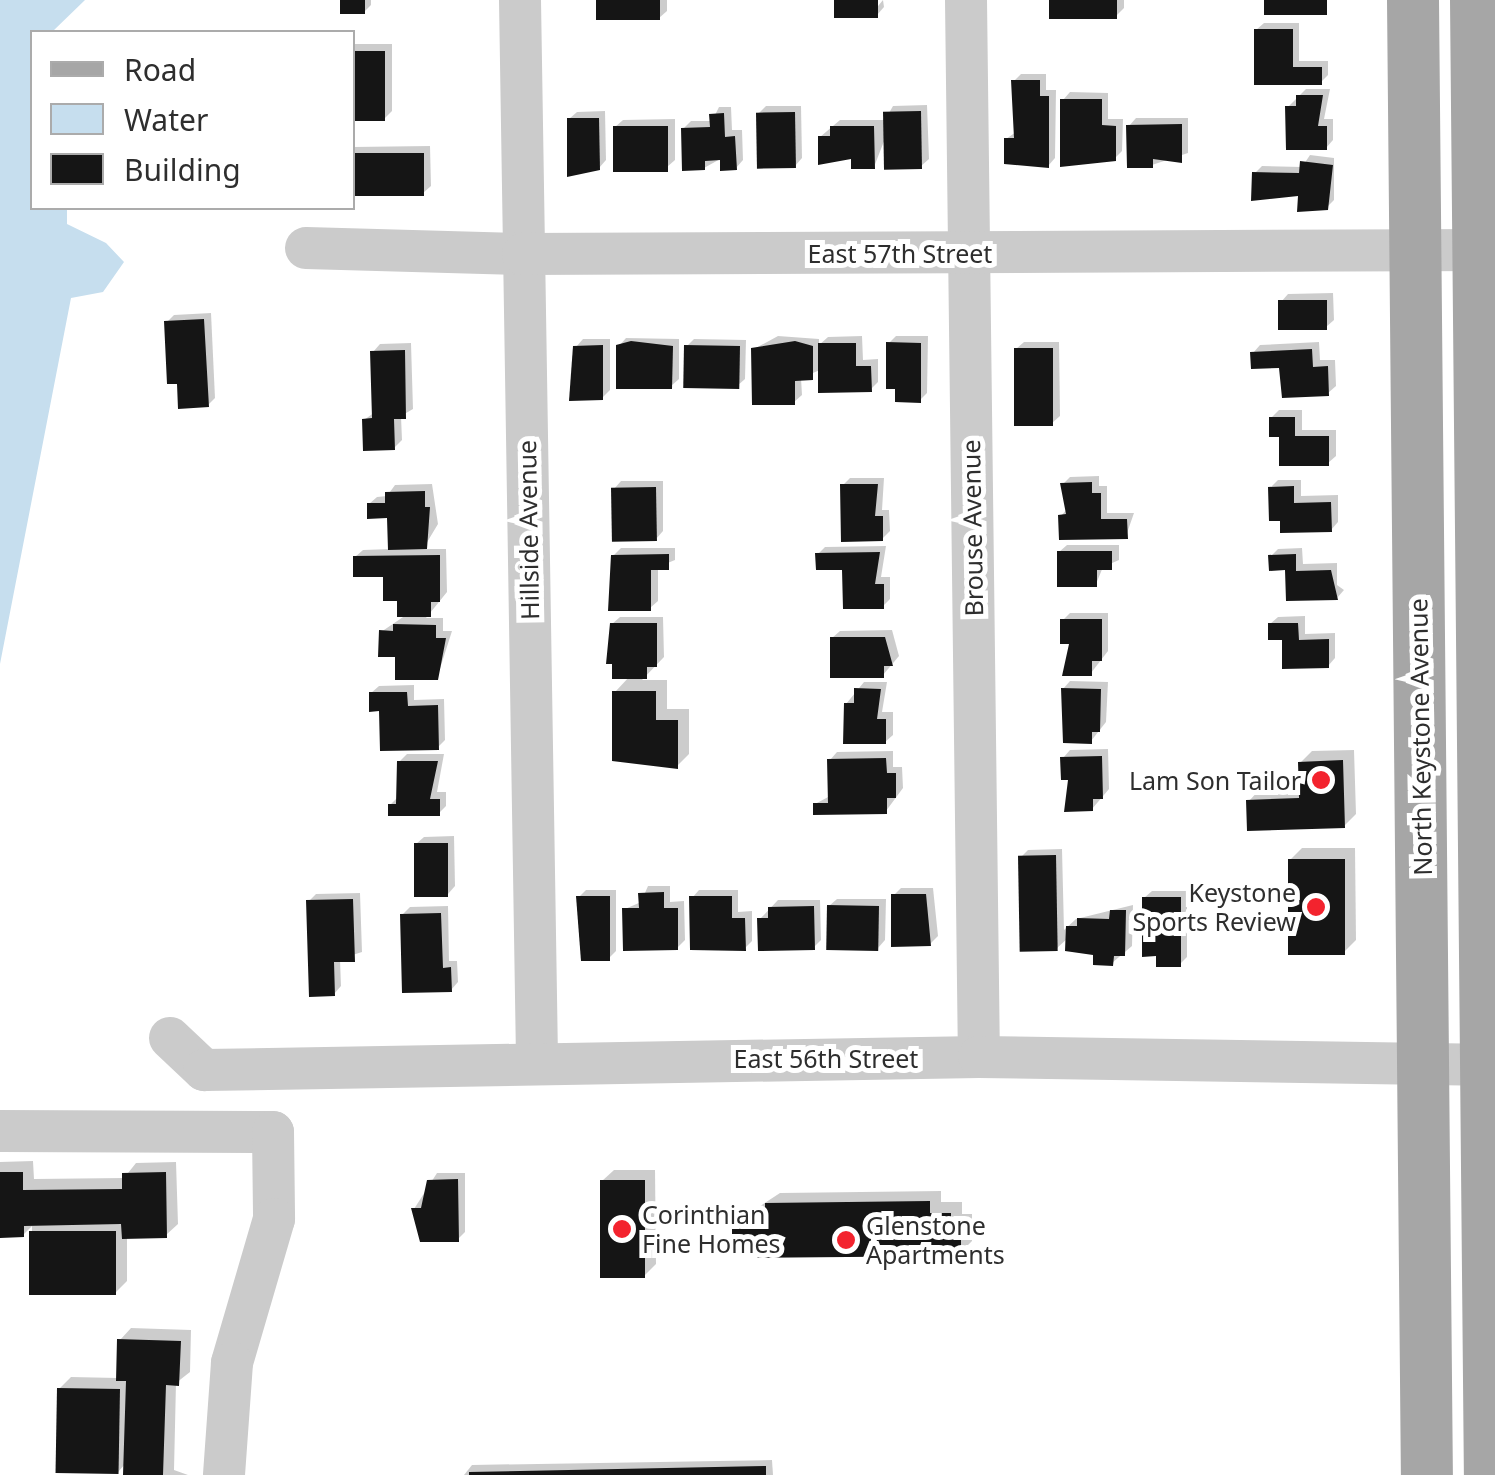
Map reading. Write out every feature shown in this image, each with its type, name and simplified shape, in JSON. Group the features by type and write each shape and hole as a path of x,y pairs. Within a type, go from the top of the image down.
{"main road":[{"name":"North Keystone Avenue","path":"1412,0 1427,1475"},
{"path":"1476,0 1487,250 1490,1475"}],"street":[{"name":"Hillside Avenue","path":"520,0 536,1060"},
{"name":"Brouse Avenue","path":"966,0 979,1057"},
{"name":"East 57th Street","path":"306,248 523,254 1487,250"},
{"path":"1420,645 1489,644"},
{"name":"East 56th Street","path":"170,1038 204,1070 536,1060 979,1057 1424,1059 1491,1065"},
{"path":"0,1131 273,1132 274,1219 238,1334 224,1475"}],"water":[{"path":"0,0 85,0 54,30 30,30 30,210 67,210 67,224 106,243 124,262 103,292 71,298 0,664"}],"building":[{"path":"340,0 365,0 365,14 340,14"},
{"path":"596,0 660,0 660,20 596,20"},
{"path":"834,0 878,0 878,18 834,18"},
{"path":"1049,0 1117,0 1117,19 1049,19"},
{"path":"1264,0 1327,0 1327,15 1264,15"},
{"path":"1254,29 1293,29 1293,67 1322,67 1322,85 1254,85"},
{"path":"355,51 385,51 385,121 355,121"},
{"path":"1011,80 1040,80 1040,96 1049,96 1049,168 1004,164 1004,138 1014,138"},
{"path":"1296,95 1323,95 1318,126 1327,126 1327,150 1286,150 1285,106 1296,106"},
{"path":"1060,99 1102,99 1102,125 1116,126 1116,161 1060,167"},
{"path":"921,111 922,169 884,170 883,112"},
{"path":"795,112 796,168 757,169 756,113"},
{"path":"724,113 725,137 735,136 737,170 720,171 720,160 705,161 705,170 682,171 681,128 710,127 709,114"},
{"path":"567,118 599,118 600,170 567,177"},
{"path":"1182,124 1182,163 1153,159 1153,168 1127,168 1126,125"},
{"path":"613,126 668,126 668,172 613,172"},
{"path":"830,126 874,126 875,169 851,169 851,159 818,165 818,136 830,136"},
{"path":"355,153 424,153 424,196 355,196"},
{"path":"1300,161 1333,165 1328,210 1297,212 1298,196 1251,201 1252,172 1299,173"},
{"path":"1278,300 1327,300 1327,330 1278,330"},
{"path":"204,319 209,407 178,409 177,384 167,384 164,321"},
{"path":"631,341 673,346 672,389 616,389 616,345"},
{"path":"795,341 813,346 813,380 795,381 795,405 752,405 751,348"},
{"path":"886,342 921,343 921,403 895,402 895,389 886,389"},
{"path":"818,343 856,343 856,366 871,366 872,392 818,393"},
{"path":"603,345 603,400 569,401 573,346"},
{"path":"684,345 740,346 739,389 683,388"},
{"path":"1014,348 1053,348 1053,426 1014,426"},
{"path":"1312,349 1313,367 1328,366 1329,396 1282,398 1279,368 1251,369 1250,352"},
{"path":"405,350 406,419 394,419 395,450 363,451 362,419 372,418 370,351"},
{"path":"1269,417 1295,417 1295,436 1329,436 1329,466 1279,466 1279,437 1269,437"},
{"path":"1092,482 1092,493 1101,493 1101,519 1127,519 1128,539 1059,540 1058,515 1066,514 1060,483"},
{"path":"840,484 878,484 875,516 883,516 883,541 841,542"},
{"path":"1294,486 1294,503 1331,502 1332,532 1280,533 1280,521 1269,521 1268,487"},
{"path":"656,487 657,541 612,542 611,488"},
{"path":"425,491 425,507 430,507 427,549 388,550 387,518 367,519 367,503 385,503 385,492"},
{"path":"1057,551 1112,551 1112,570 1097,570 1097,587 1057,587"},
{"path":"880,552 875,584 884,584 884,609 843,609 842,570 816,570 815,553"},
{"path":"669,554 669,570 651,570 651,611 608,611 611,555"},
{"path":"1296,554 1296,571 1331,570 1338,600 1286,601 1285,570 1269,571 1268,555"},
{"path":"440,555 440,602 431,602 431,617 397,617 397,601 383,601 383,577 353,577 353,556"},
{"path":"1060,619 1102,619 1102,661 1092,661 1092,676 1062,676 1069,644 1060,644"},
{"path":"610,623 657,623 657,667 647,667 647,679 612,679 612,664 606,664"},
{"path":"1268,623 1298,623 1299,640 1329,639 1329,668 1282,669 1282,640 1268,640"},
{"path":"393,624 436,625 436,638 446,638 438,680 395,680 395,657 378,657 379,630 393,631"},
{"path":"830,637 885,637 893,666 884,666 884,678 830,678"},
{"path":"854,688 881,689 877,719 886,719 886,744 843,744 844,703 854,703"},
{"path":"1061,688 1101,689 1100,732 1092,732 1092,744 1063,743"},
{"path":"612,691 656,691 656,720 678,720 678,769 612,761"},
{"path":"369,692 407,692 408,706 438,705 439,750 380,751 379,711 369,712"},
{"path":"1102,756 1103,799 1093,799 1093,811 1064,812 1068,780 1061,780 1060,757"},
{"path":"886,758 887,773 896,773 896,798 887,798 887,814 813,815 813,803 828,803 827,759"},
{"name":"Lam Son Tailor","path":"1343,760 1345,828 1247,831 1246,800 1299,798 1298,762"},
{"path":"397,761 438,761 430,799 440,799 440,816 388,816 388,804 396,804"},
{"path":"414,843 448,843 448,897 414,897"},
{"path":"1056,855 1058,951 1020,952 1018,856"},
{"name":"Keystone Sports Review","path":"1288,859 1345,859 1345,955 1288,955"},
{"path":"664,892 664,908 678,908 678,950 623,951 622,908 639,908 638,893"},
{"path":"891,894 926,894 931,946 891,947"},
{"path":"576,896 610,896 610,961 581,961"},
{"path":"689,896 732,896 732,918 745,918 746,951 690,950"},
{"path":"1142,897 1181,897 1181,967 1156,967 1156,956 1142,957"},
{"path":"353,899 355,962 334,962 335,996 309,997 306,900"},
{"path":"827,905 879,906 878,951 826,950"},
{"path":"814,906 815,950 758,951 757,918 768,918 768,907"},
{"path":"1110,910 1126,910 1125,956 1114,956 1113,966 1093,965 1093,955 1065,951 1066,926 1077,926 1077,918 1109,919"},
{"path":"441,913 443,968 451,967 452,992 402,993 400,914"},
{"path":"0,1172 23,1172 23,1190 122,1189 122,1173 166,1172 167,1238 122,1239 121,1224 24,1226 24,1237 0,1238"},
{"path":"458,1179 459,1242 420,1242 411,1208 421,1208 427,1180"},
{"name":"Corinthian Fine Homes","path":"600,1180 645,1180 645,1278 600,1278"},
{"name":"Glenstone Apartments","path":"930,1201 930,1213 951,1213 951,1225 961,1225 961,1256 732,1258 732,1222 765,1214 765,1203"},
{"path":"29,1231 116,1231 116,1295 29,1295"},
{"path":"117,1339 181,1341 179,1386 166,1385 163,1475 123,1475 126,1381 116,1381"},
{"path":"57,1388 120,1389 119,1474 56,1473"},
{"path":"766,1466 766,1475 469,1475 469,1472"}],"place":[{"name":"Lam Son Tailor","path":"1321,780"},
{"name":"Keystone Sports Review","path":"1316,907"},
{"name":"Corinthian Fine Homes","path":"622,1229"},
{"name":"Glenstone Apartments","path":"846,1240"}]}
